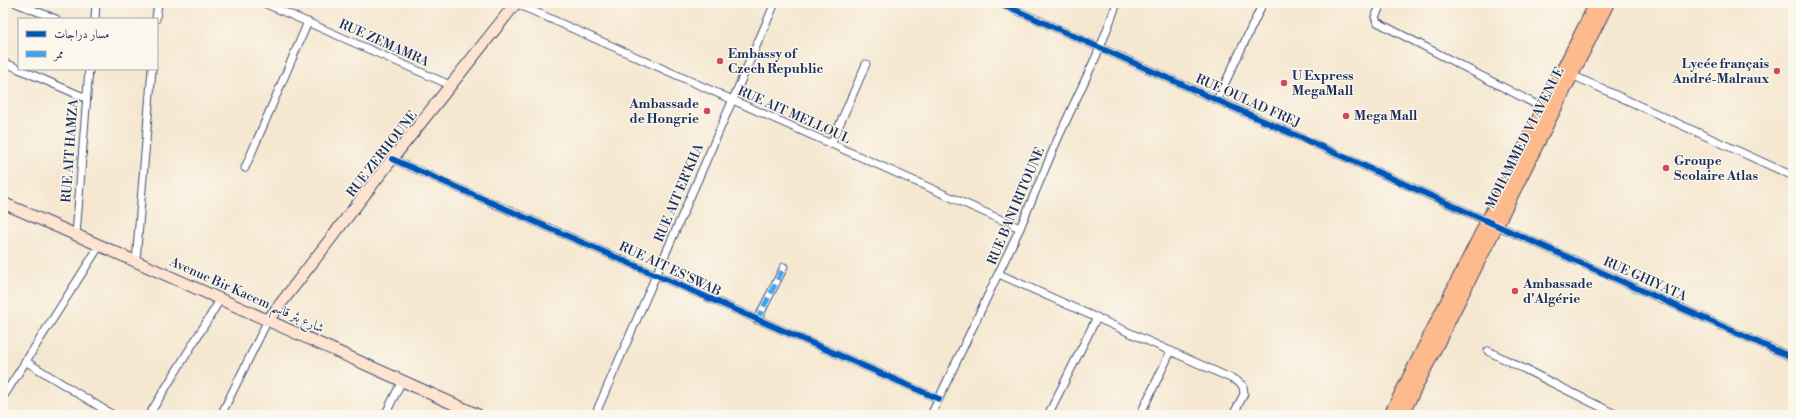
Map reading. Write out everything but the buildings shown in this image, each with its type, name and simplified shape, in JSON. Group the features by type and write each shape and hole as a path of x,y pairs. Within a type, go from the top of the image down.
{"main road":[{"path":"1390,415 1492,223 1543,108 1596,3"},
{"name":"MOHAMMED VI AVENUE","path":"1402,415 1492,223 1572,75 1608,3"}],"street":[{"path":"16,3 54,18"},
{"path":"95,18 96,3"},
{"path":"156,18 158,3"},
{"name":"RUE ZEMAMRA","path":"264,3 450,85"},
{"name":"RUE AIT MELLOUL","path":"515,3 1020,228"},
{"name":"RUE ZERHOUNE","path":"221,415 268,320 515,3"},
{"name":"RUE AIT ER'KHA","path":"595,415 657,275 699,175 776,3"},
{"name":"RUE OULAD FREJ","path":"1000,3 1492,223"},
{"name":"RUE BANI RITOUNE","path":"932,415 1020,228 1059,136 1100,48 1117,3"},
{"path":"1217,100 1263,3"},
{"path":"1382,3 1376,14 1375,19 1377,22 1543,108"},
{"path":"245,168 308,22"},
{"path":"3,62 18,69"},
{"path":"831,144 866,64"},
{"path":"21,70 86,98"},
{"name":"RUE AIT HAMZA","path":"76,235 89,70"},
{"path":"136,261 152,70"},
{"path":"1572,75 1793,176"},
{"name":"RUE AIT ES'SWAB","path":"392,159 939,399"},
{"name":"Avenue Bir Kacem شارع بئر قاسم","path":"3,203 136,261 478,415"},
{"name":"RUE GHIYATA","path":"1492,223 1793,358"},
{"path":"3,397 100,245"},
{"path":"757,320 784,267"},
{"path":"999,274 1097,317 1241,384 1244,394 1233,415"},
{"path":"149,415 220,300"},
{"path":"1048,415 1097,317"},
{"path":"1488,350 1617,415"},
{"path":"1140,415 1171,351"},
{"path":"25,361 114,415"},
{"path":"385,415 402,381"}],"marked path":[{"path":"757,320 784,267"}],"cycle path":[{"path":"1000,3 1793,358"},
{"path":"392,159 939,399"}],"place":[{"name":"Embassy of Czech Republic","path":"720,61"},
{"name":"Lycée français André-Malraux","path":"1777,71"},
{"name":"U Express MegaMall","path":"1284,83"},
{"name":"Ambassade de Hongrie","path":"707,111"},
{"name":"Mega Mall","path":"1346,116"},
{"name":"Groupe Scolaire Atlas","path":"1666,168"},
{"name":"Ambassade d'Algérie","path":"1515,291"}]}
